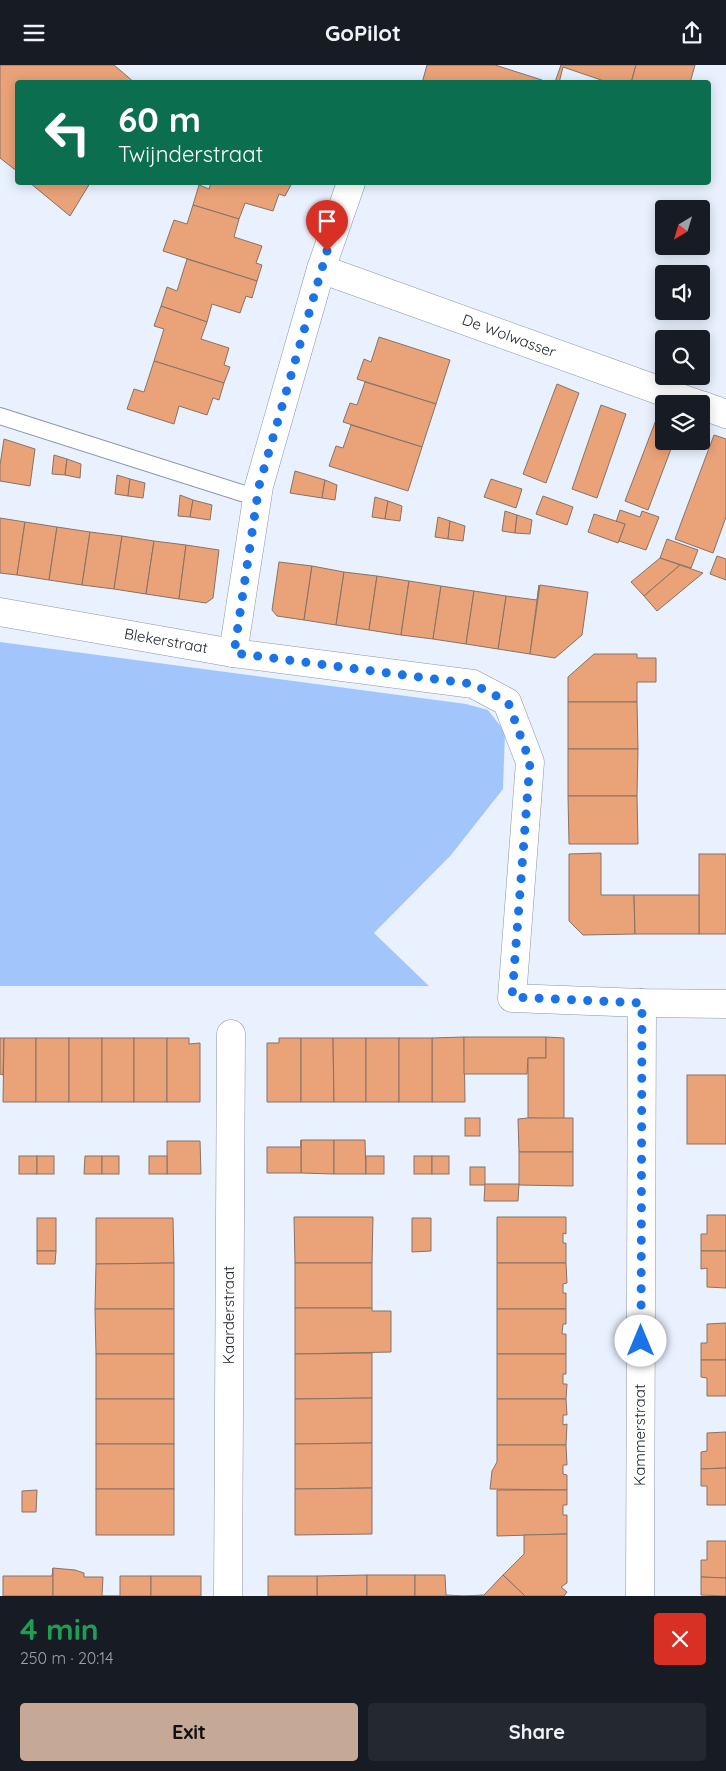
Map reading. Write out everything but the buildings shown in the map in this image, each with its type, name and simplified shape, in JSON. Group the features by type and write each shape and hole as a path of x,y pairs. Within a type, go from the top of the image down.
{"street":[{"path":"234,653 257,498 262,477 321,269 350,185"},
{"name":"De Wolwasser","path":"321,269 672,395"},
{"path":"710,408 726,414"},
{"name":"Blekerstraat","path":"0,611 234,653 473,684 508,702 530,762 512,997 642,1003"},
{"path":"642,1003 726,1004"},
{"name":"Kammerstraat","path":"640,1596 642,1003"},
{"name":"Kaarderstraat","path":"228,1596 231,1034"}],"lane":[{"path":"0,417 257,498"}],"shaded area":[{"path":"0,642 466,704 488,710 505,732 503,789 451,855 374,933 429,986 0,986"}],"route":[{"path":"327,251 259,486 234,653 473,684 508,702 530,762 512,997 642,1003 641,1341"}]}
